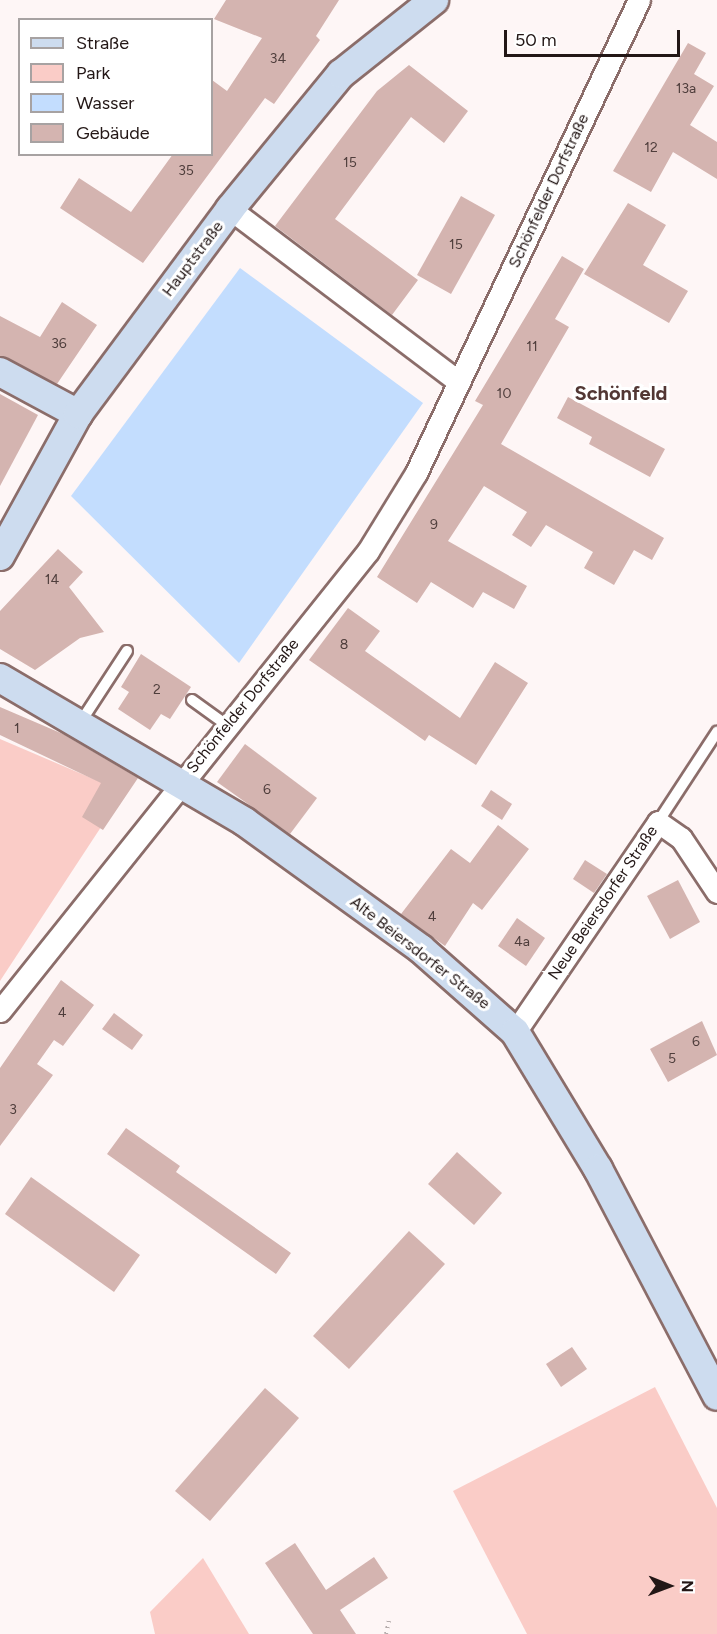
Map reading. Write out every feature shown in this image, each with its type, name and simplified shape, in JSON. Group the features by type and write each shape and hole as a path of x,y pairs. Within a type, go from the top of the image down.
{"main road":[{"name":"Hauptstraße","path":"0,556 78,414 230,209 341,74 434,0"},
{"path":"0,372 78,414"},
{"name":"Alte Beiersdorfer Straße","path":"0,678 181,780 421,950 515,1032 598,1169 717,1396"}],"street":[{"name":"Schönfelder Dorfstraße","path":"0,1011 181,780 228,726 368,551 416,473 639,0"},
{"path":"230,209 459,382"},
{"name":"Neue Beiersdorfer Straße","path":"515,1032 658,822 681,838 717,892"}],"lane":[{"path":"80,723 127,651"},
{"path":"192,700 228,726"},
{"path":"658,822 717,732"}],"path":[{"path":"386,1634 389,1620"}],"green space":[{"path":"0,739 124,792 0,981"},
{"path":"655,1387 717,1508 717,1634 527,1634 453,1491"},
{"path":"203,1558 249,1634 155,1634 150,1612"}],"water":[{"path":"240,268 423,403 239,663 71,496"}],"building":[{"path":"226,0 339,0 316,36 320,40 274,104 265,98 143,263 60,208 79,178 131,212 172,156 213,156 213,81 227,91 262,38 214,19"},
{"path":"688,43 706,53 694,74 714,86 690,125 717,142 717,179 673,152 651,192 613,171"},
{"path":"409,65 468,111 444,143 411,117 335,219 418,280 392,315 275,226 377,91"},
{"path":"461,196 495,215 451,294 417,275"},
{"path":"628,203 666,225 643,265 688,291 669,323 584,274"},
{"path":"562,256 584,269 555,319 569,327 501,444 664,538 652,560 634,550 614,585 584,568 593,552 546,525 531,547 512,535 527,512 484,486 448,541 527,586 514,609 483,592 473,608 431,582 417,603 377,577 483,405 475,401"},
{"path":"62,302 97,325 57,384 0,356 0,316 40,337"},
{"path":"0,394 38,415 0,486"},
{"path":"568,397 665,449 650,477 589,444 592,437 557,418"},
{"path":"58,549 83,572 69,587 104,632 80,638 35,670 0,649 0,611"},
{"path":"348,608 380,631 365,651 460,718 495,662 528,683 476,765 429,735 425,741 309,660"},
{"path":"141,654 191,687 170,719 161,714 150,730 118,709 129,692 121,687"},
{"path":"0,707 63,734 138,778 103,830 82,817 101,783 0,735"},
{"path":"245,744 317,798 290,834 217,782"},
{"path":"491,790 512,804 502,820 481,806"},
{"path":"498,825 529,849 482,910 473,903 445,946 401,914 451,849 470,863"},
{"path":"585,860 607,874 594,893 573,879"},
{"path":"678,880 700,922 670,939 647,896"},
{"path":"517,918 545,938 526,966 498,946"},
{"path":"61,980 94,1005 63,1046 54,1040 37,1064 53,1075 0,1146 0,1068"},
{"path":"114,1013 143,1035 132,1050 102,1029"},
{"path":"702,1021 717,1055 668,1082 650,1049"},
{"path":"126,1128 180,1166 176,1172 291,1253 276,1274 107,1154"},
{"path":"457,1152 502,1193 474,1225 428,1184"},
{"path":"31,1177 140,1255 114,1292 5,1214"},
{"path":"409,1231 445,1264 349,1369 313,1336"},
{"path":"572,1347 587,1369 561,1387 546,1364"},
{"path":"265,1388 299,1418 210,1521 175,1491"},
{"path":"295,1543 326,1590 374,1557 388,1578 340,1610 356,1634 313,1634 265,1563"}],"district":[{"name":"Schönfeld","path":"621,393"}]}
